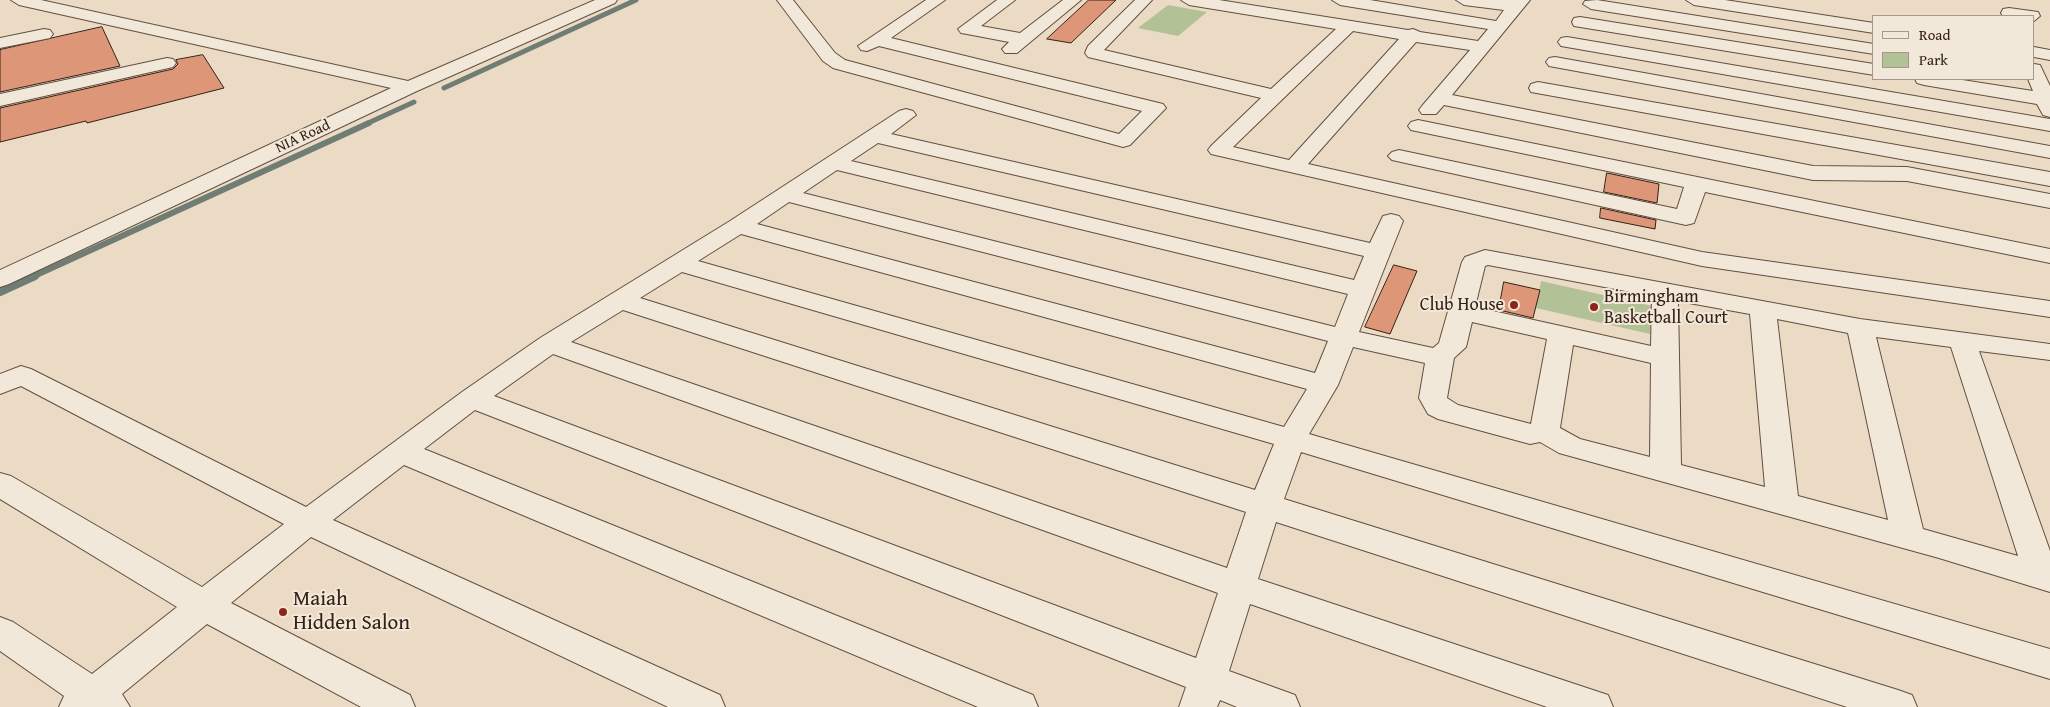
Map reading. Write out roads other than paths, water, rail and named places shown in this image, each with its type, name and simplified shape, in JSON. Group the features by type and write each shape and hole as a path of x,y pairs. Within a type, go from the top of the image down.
{"street":[{"path":"19,0 410,87"},
{"name":"NIA Road","path":"0,280 410,87 609,0"},
{"path":"785,0 829,57 839,64 1123,140 1156,108 877,40"},
{"path":"1007,0 967,29 1018,44 1073,0"},
{"path":"1144,0 1094,50 1094,53 1276,96"},
{"path":"1189,0 1481,46"},
{"path":"1340,0 1498,26"},
{"path":"1464,0 1518,4"},
{"path":"1694,0 1734,3 1872,28"},
{"path":"910,2 933,3"},
{"path":"1872,49 1592,2 1535,93 2050,179"},
{"path":"839,64 933,3"},
{"path":"1376,185 1399,156 1438,98 1518,4"},
{"path":"2007,11 2028,15"},
{"path":"2035,16 2050,19"},
{"path":"1580,22 1872,70"},
{"path":"1350,25 1218,150 1702,258 2050,309"},
{"path":"0,43 44,34"},
{"path":"1294,167 1413,34"},
{"path":"1567,42 2050,125"},
{"path":"2035,52 2050,55"},
{"path":"1555,62 2050,152"},
{"path":"0,100 167,63"},
{"path":"2038,74 2049,103"},
{"path":"1929,80 2049,103"},
{"path":"1438,98 1813,173 1907,174 2050,201"},
{"path":"0,632 94,703 205,606 308,522 472,398 550,344 738,226 906,115"},
{"path":"1418,126 2050,256"},
{"path":"875,136 1378,252"},
{"path":"1399,156 1686,218 1696,184"},
{"path":"833,163 1363,290"},
{"path":"786,195 1344,337 1440,358"},
{"path":"1202,693 1266,505 1291,439 1324,385 1391,221"},
{"path":"738,226 1324,385"},
{"path":"2046,578 1908,537 1665,470 1570,446 1544,432 1530,434 1460,416 1438,407 1433,398 1440,358 1443,353 1452,347 1463,312 1474,262 1485,257 1860,327 2050,352"},
{"path":"677,264 1291,439 2050,664"},
{"path":"1665,292 1665,470"},
{"path":"619,300 1898,707"},
{"path":"1763,309 1783,504"},
{"path":"1463,312 1666,358"},
{"path":"1860,327 1908,537"},
{"path":"1544,432 1561,335"},
{"path":"1962,340 2046,578"},
{"path":"550,344 1239,586 1594,707"},
{"path":"0,385 21,375 308,522 706,707"},
{"path":"472,398 1202,693 1281,707"},
{"path":"402,452 1019,707"},
{"path":"0,484 205,606 396,707"}],"waterway":[{"path":"444,88 636,0"},
{"path":"366,124 414,102"},
{"path":"32,277 369,123"},
{"path":"0,292 35,276"}],"place":[{"name":"Club House","path":"1514,305"},
{"name":"Birmingham Basketball Court","path":"1594,307"},
{"name":"Maiah Hidden Salon","path":"283,612"}]}
